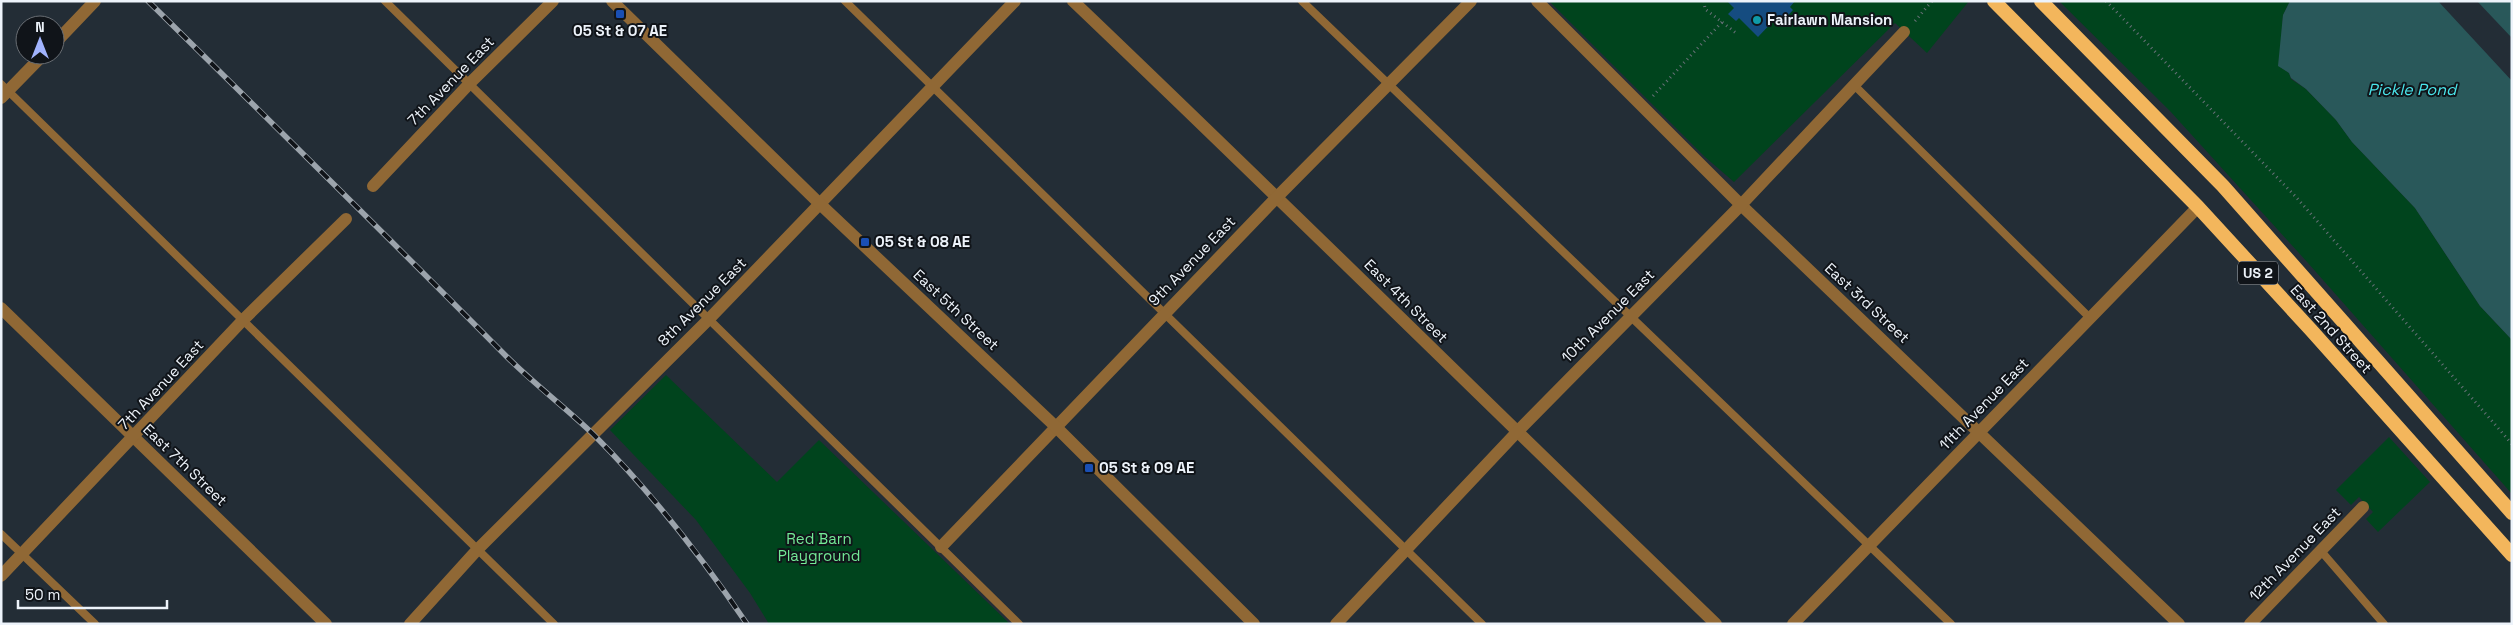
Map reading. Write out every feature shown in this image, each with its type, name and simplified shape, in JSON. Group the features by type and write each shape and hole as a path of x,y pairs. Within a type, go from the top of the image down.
{"highway":[{"name":"East 2nd Street","path":"1994,1 2198,207 2512,555"},
{"name":"East 2nd Street","path":"2041,1 2223,186 2512,513"}],"street":[{"path":"65,32 95,1"},
{"name":"7th Avenue East","path":"373,186 470,83 553,1"},
{"name":"East 5th Street","path":"612,1 821,205 1055,426 1254,624"},
{"name":"8th Avenue East","path":"410,624 477,550 709,320 1015,1"},
{"name":"East 4th Street","path":"1072,1 1278,196 1516,432 1716,624"},
{"name":"9th Avenue East","path":"941,547 1055,426 1278,196 1387,84 1472,1"},
{"name":"East 3rd Street","path":"1537,1 1741,205 2179,624"},
{"name":"10th Avenue East","path":"1336,624 1516,432 1741,205 1904,32"},
{"path":"4,91 32,65"},
{"name":"11th Avenue East","path":"1793,624 2198,207"},
{"name":"7th Avenue East","path":"1,576 244,320 346,219"},
{"name":"East 7th Street","path":"1,308 326,624"},
{"name":"12th Avenue East","path":"2250,624 2363,507"}],"lane":[{"path":"384,1 470,83 1019,624"},
{"path":"845,1 1482,624"},
{"path":"1302,1 1951,624"},
{"path":"1854,85 2090,318"},
{"path":"4,91 244,320 554,624"},
{"path":"1,534 94,624"},
{"path":"2321,551 2384,624"}],"path":[{"path":"1704,1 1705,8 1736,33"},
{"path":"1904,32 1932,1"},
{"path":"2106,1 2296,198 2512,444"},
{"path":"1643,107 1722,22"}],"green space":[{"path":"1549,1 1969,1 1927,53 1895,23 1734,182 1705,157"},
{"path":"2059,1 2290,1 2283,15 2279,66 2289,73 2291,79 2306,89 2336,120 2352,142 2415,208 2480,306 2512,340 2512,494 2308,263 2170,111"},
{"name":"Red Barn Playground","path":"666,375 777,482 819,440 1010,624 769,624 750,593 696,520 610,430"},
{"path":"2389,437 2430,482 2378,532 2366,519 2373,512 2359,497 2351,505 2336,490"}],"water":[{"name":"Pickle Pond","path":"2290,1 2438,1 2512,81 2512,340 2480,306 2415,208 2352,142 2336,120 2306,89 2291,78 2289,73 2278,66 2283,15"},
{"path":"2477,1 2512,1 2512,38"}],"building":[{"name":"Fairlawn Mansion","path":"1727,1 1795,1 1790,7 1793,10 1781,23 1776,18 1758,37 1739,18 1736,21 1728,14 1734,8"}],"railway":[{"path":"148,1 373,222 506,356 594,435 656,502 712,574 747,624"}],"place":[{"name":"05 St & 07 AE","path":"620,14"},
{"name":"Fairlawn Mansion","path":"1757,20"},
{"name":"05 St & 08 AE","path":"865,242"},
{"name":"05 St & 09 AE","path":"1089,468"}]}
